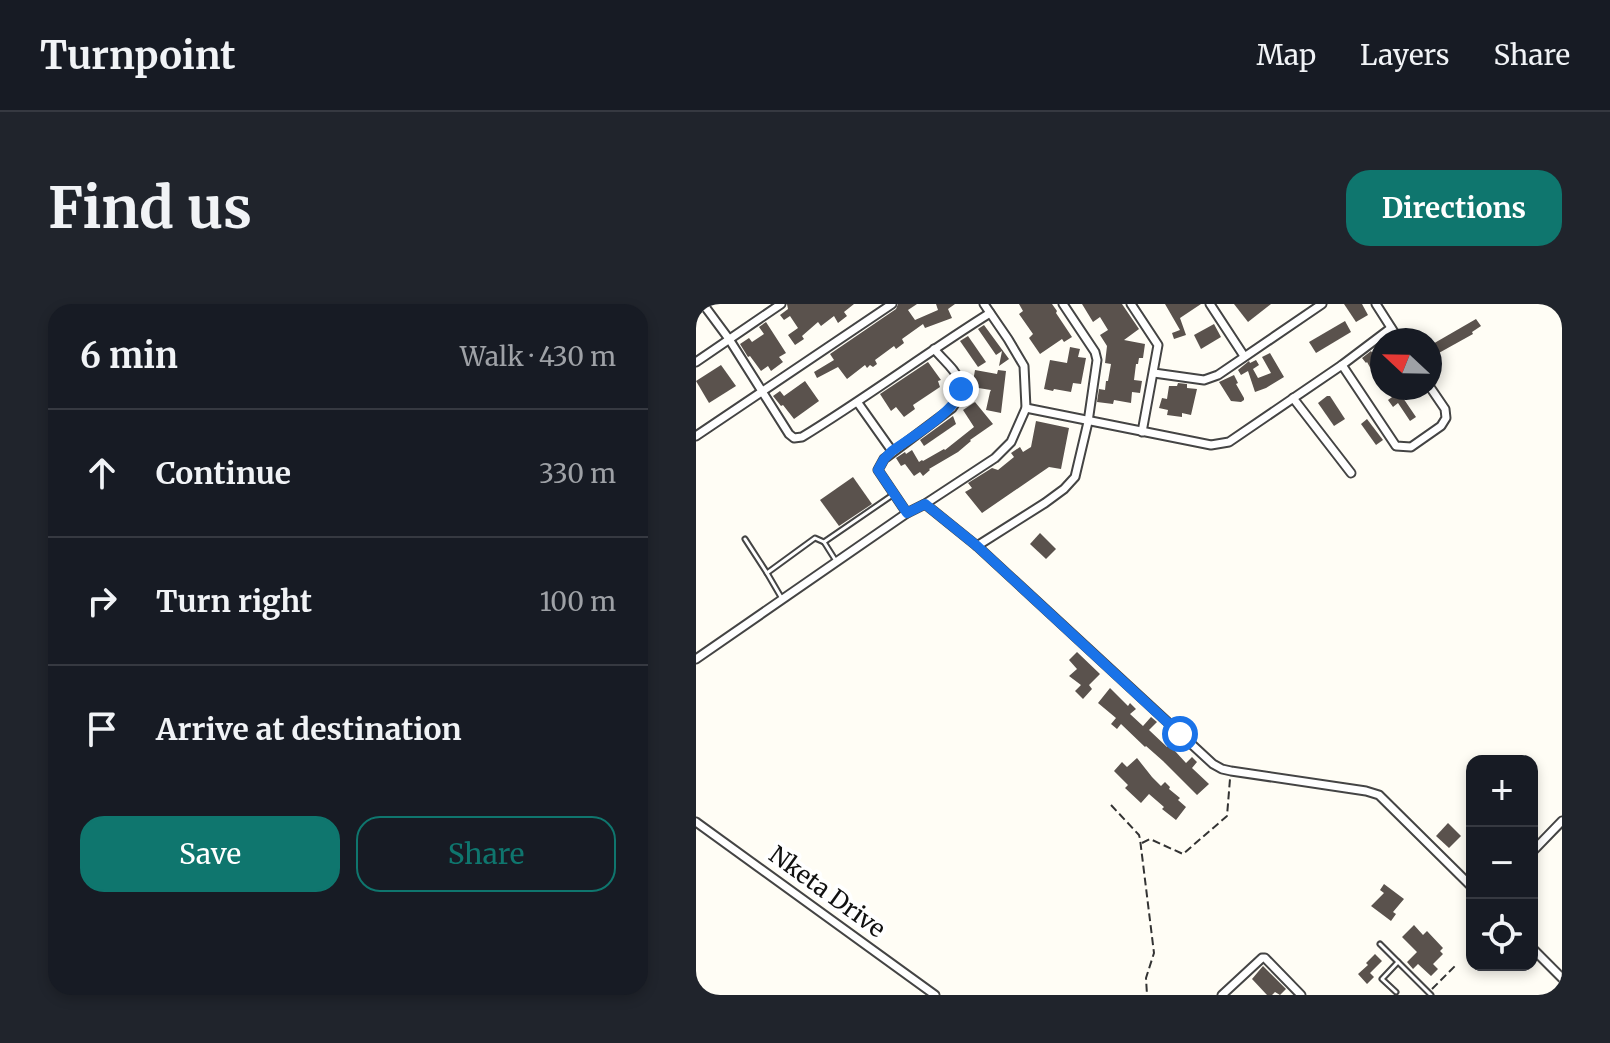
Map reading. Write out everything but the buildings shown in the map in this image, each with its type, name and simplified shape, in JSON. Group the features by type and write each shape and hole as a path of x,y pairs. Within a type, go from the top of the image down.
{"street":[{"path":"703,304 794,438 802,437 858,403 990,313"},
{"path":"696,362 781,304"},
{"path":"696,436 892,304"},
{"path":"696,648 699,657 907,513 995,458 1011,442 1026,408 1024,366 984,304"},
{"path":"977,546 1045,503 1071,483 1078,470 1096,357 1063,304"},
{"path":"1131,304 1158,345 1142,432"},
{"path":"1154,373 1204,380 1225,370 1322,304"},
{"path":"1376,304 1391,328"},
{"path":"1213,305 1244,356"},
{"path":"1026,408 1220,445 1229,442 1370,344"},
{"path":"907,513 878,470 892,451 952,408 960,397 959,377 934,349"},
{"path":"1342,365 1396,446 1411,447 1441,426 1446,418 1439,400"},
{"path":"1293,398 1351,473"},
{"path":"858,403 892,451"},
{"path":"925,504 977,546 1213,764 1231,771 1379,795 1466,881"},
{"path":"1538,846 1562,821"},
{"name":"Nketa Drive","path":"696,822 935,995"},
{"path":"1538,954 1562,978"},
{"path":"1222,995 1265,958 1301,995"}],"lane":[{"path":"824,542 894,494"},
{"path":"767,573 815,538 824,542 837,562"},
{"path":"745,539 783,599"},
{"path":"1380,944 1430,994"},
{"path":"1396,992 1382,979 1398,962"}],"path":[{"path":"1141,844 1150,839 1183,854 1227,816 1231,771"},
{"path":"1111,805 1139,835 1141,844 1154,953 1146,978 1147,995"},
{"path":"1430,994 1456,965"}],"route":[{"path":"961,389 960,397 952,408 892,451 878,470 907,513 925,504 977,546 1180,734"}]}
